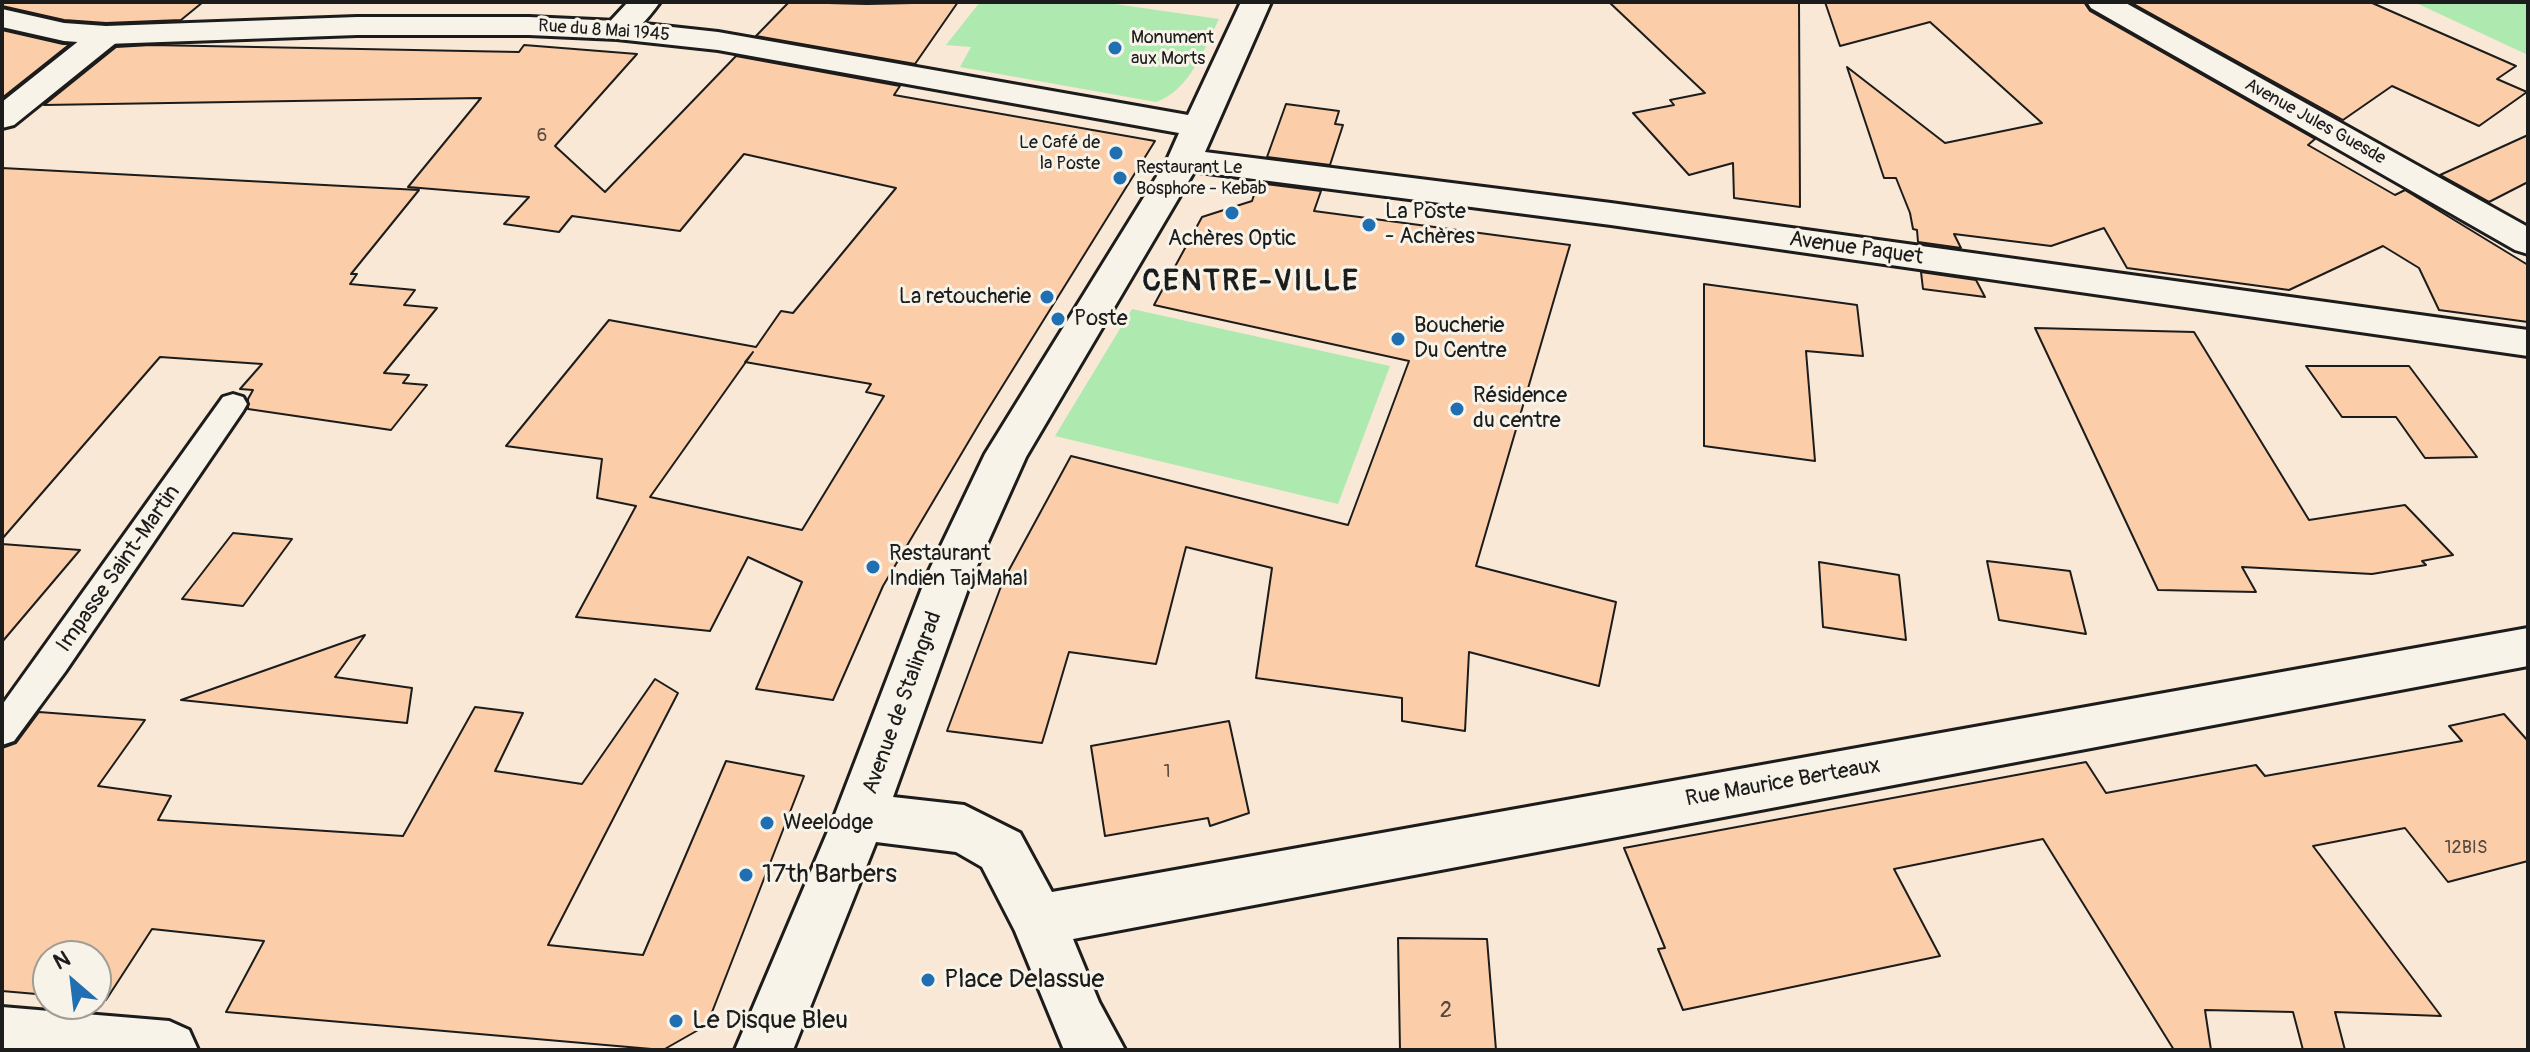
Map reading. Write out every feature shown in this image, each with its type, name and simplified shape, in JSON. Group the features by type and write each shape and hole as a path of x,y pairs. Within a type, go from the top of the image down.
{"street":[{"path":"617,30 645,2"},
{"name":"Avenue de Stalingrad","path":"764,1050 860,817 950,575 1006,454 1164,197 1200,127 1256,2"},
{"name":"Avenue Jules Guesde","path":"2102,2 2528,242"},
{"name":"Rue du 8 Mai 1945","path":"2,18 64,32 106,35 372,26 529,26 617,30 718,41 1200,127"},
{"path":"2,118 106,35"},
{"name":"Avenue Paquet","path":"1184,160 1611,214 2528,343"},
{"name":"Rue Maurice Berteaux","path":"1038,920 2528,647"},
{"path":"860,817 964,829 1001,850 1038,920 1079,1022 1096,1050"},
{"path":"2,1036 169,1050"}],"lane":[{"name":"Impasse Saint-Martin","path":"2,731 54,662 233,404"}],"green space":[{"path":"980,2 1101,2 1219,19 1187,78 1168,96 1156,102 960,67 971,47 946,45"},
{"path":"2414,2 2528,2 2528,55"},
{"path":"1132,309 1390,366 1338,504 1055,436"}],"building":[{"path":"2,2 203,2 181,20 106,23 64,20 2,6"},
{"path":"789,2 958,2 915,64 756,36"},
{"path":"1609,2 1799,2 1800,207 1734,198 1733,163 1689,175 1633,113 1674,105 1670,100 1705,93"},
{"path":"1825,2 2084,2 2090,11 2315,139 2308,145 2395,195 2405,190 2528,265 2528,322 2439,310 2419,268 2383,246 2289,290 2127,268 2104,228 2051,246 1954,234 1961,248 1918,242 1917,230 1913,229 1896,178 1884,178 1847,67 1945,143 2042,123 1930,22 1840,46"},
{"path":"2130,2 2370,2 2516,66 2497,79 2527,92 2479,126 2392,86 2343,120"},
{"path":"2,30 63,44 70,44 2,98"},
{"path":"151,45 519,52 524,45 637,54 555,146 605,192 736,56 900,86 894,95 1155,141 982,419 883,586 833,700 756,689 802,582 748,557 710,631 576,617 636,506 597,498 602,459 506,446 609,320 756,347 781,311 793,313 896,188 744,154 680,231 572,216 559,232 504,224 529,197 408,187 481,98 44,105 116,47","holes":["746,362 871,384 866,392 884,396 802,530 650,497"]},
{"path":"1286,104 1339,111 1335,124 1343,125 1330,165 1267,157"},
{"path":"2528,135 2528,182 2489,202 2440,175"},
{"path":"2,168 419,190 351,274 357,274 350,284 415,290 404,305 437,308 384,373 409,375 403,383 427,385 391,430 248,409 248,399 253,390 240,389 262,364 160,357 2,539"},
{"name":"Résidence du centre","path":"1258,183 1321,191 1314,211 1570,245 1476,566 1616,602 1599,686 1469,652 1465,731 1402,721 1402,698 1256,678 1272,568 1186,547 1156,664 1069,652 1042,743 947,731 1003,581 1071,456 1348,525 1409,361 1154,305 1202,217 1252,201"},
{"path":"1921,272 1976,280 1985,297 1923,289"},
{"path":"1704,284 1857,305 1863,356 1806,351 1815,461 1704,446"},
{"path":"2035,328 2194,332 2309,520 2405,505 2453,555 2422,561 2426,565 2372,574 2242,567 2256,592 2158,590"},
{"path":"2306,366 2409,366 2477,457 2425,458 2396,417 2342,417"},
{"path":"233,533 292,539 243,606 182,599"},
{"path":"2,544 80,550 2,642"},
{"path":"1987,561 2070,571 2086,634 1999,620"},
{"path":"1819,562 1899,575 1906,640 1823,627"},
{"path":"365,635 335,677 412,688 407,723 181,700"},
{"path":"655,679 678,693 548,945 643,955 726,761 804,776 707,1025 663,1050 226,1012 264,941 152,929 112,991 112,940 32,940 32,994 2,991 2,748 16,743 39,712 145,720 98,786 171,796 158,820 403,836 475,707 523,713 495,771 582,784"},
{"path":"2504,714 2528,741 2528,861 2448,882 2405,828 2313,846 2441,1016 2335,1012 2345,1050 2303,1050 2293,1012 2205,1010 2211,1050 2174,1050 2043,839 1894,869 1940,956 1683,1010 1658,949 1665,948 1624,848 2086,762 2106,793 2256,765 2265,776 2462,741 2449,726"},
{"path":"1229,721 1249,813 1210,826 1208,818 1105,836 1091,746"},
{"path":"1398,938 1487,939 1496,1050 1400,1050"}],"place":[{"name":"Monument aux Morts","path":"1115,48"},
{"name":"Le Café de la Poste","path":"1116,153"},
{"name":"Restaurant Le Bosphore - Kebab","path":"1120,178"},
{"name":"Achères Optic","path":"1232,213"},
{"name":"La Poste - Achères","path":"1369,225"},
{"name":"La retoucherie","path":"1047,297"},
{"name":"Poste","path":"1058,319"},
{"name":"Boucherie Du Centre","path":"1398,339"},
{"name":"Résidence du centre","path":"1457,409"},
{"name":"Restaurant Indien TajMahal","path":"873,567"},
{"name":"Weelodge","path":"767,823"},
{"name":"17th Barbers","path":"746,875"},
{"name":"Place Delassue","path":"928,980"},
{"name":"Le Disque Bleu","path":"676,1021"}],"district":[{"name":"CENTRE-VILLE","path":"1251,282"}]}
